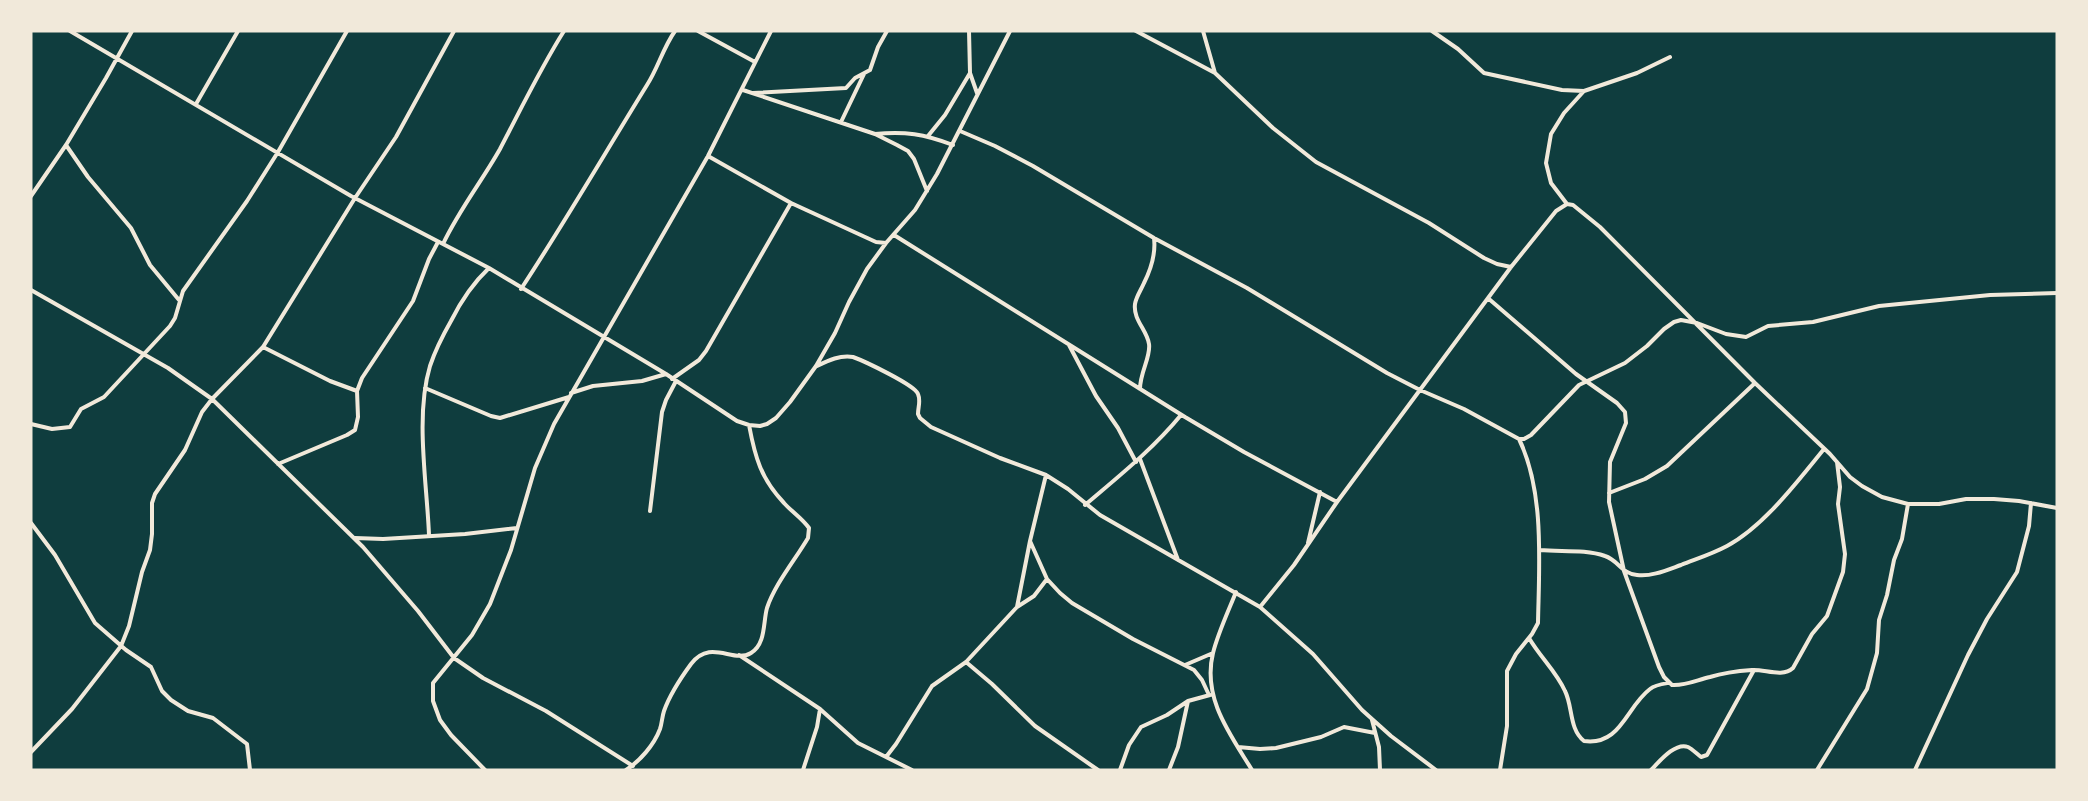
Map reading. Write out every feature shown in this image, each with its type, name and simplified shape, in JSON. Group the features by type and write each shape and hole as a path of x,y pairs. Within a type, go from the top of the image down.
{"street":[{"path":"70,31 355,198 489,268 521,289 666,374 737,420 749,425 760,426 776,418 816,366 835,333 859,282 886,243 927,191 960,132 977,93 1010,31"},
{"path":"31,196 66,145 132,31"},
{"path":"196,104 238,31"},
{"path":"31,424 52,429 70,427 81,408 104,397 172,324 179,300 187,284 235,220 278,152 347,31"},
{"path":"31,752 72,709 121,646 129,626 142,572 150,550 152,503 155,494 183,455 202,412 212,399 264,347 355,198 396,137 454,31"},
{"path":"443,244 457,215 499,150 534,82 564,31"},
{"path":"521,289 556,236 653,75 666,46 676,31"},
{"path":"698,31 755,62"},
{"path":"485,770 450,735 440,720 433,701 433,684 472,635 490,604 511,550 534,468 570,395 708,156 771,31"},
{"path":"750,93 846,88 872,66 878,47 887,31"},
{"path":"968,31 970,73 977,93"},
{"path":"1136,31 1214,73 1274,128 1316,162 1429,223 1484,258 1497,264 1511,267"},
{"path":"1203,31 1214,73"},
{"path":"1432,31 1458,49 1484,73 1562,90 1584,91 1637,73 1670,57"},
{"path":"928,136 955,99 970,73"},
{"path":"841,122 864,74"},
{"path":"742,90 875,134 908,151 914,159 927,191"},
{"path":"1584,91 1557,123 1551,134 1546,163 1551,183 1567,204 1574,206 1600,227 1850,477 1882,497 1908,504 1939,504 1966,499 1994,499 2057,508"},
{"path":"875,134 905,132 928,136 953,144"},
{"path":"960,132 995,146 1033,166 1154,238 1239,283 1343,348 1420,390 1464,409 1519,439 1524,439 1531,435 1568,395 1586,381 1624,363 1674,322 1681,320 1697,323 1726,334 1746,336 1768,326 1812,322 1879,306 1990,295 2057,293"},
{"path":"66,145 88,177 131,228 150,265 163,278 179,300"},
{"path":"708,156 791,203 876,242 886,243"},
{"path":"650,511 662,412 674,380 699,360 706,351 791,203"},
{"path":"1260,607 1308,545 1337,502 1511,267 1556,211 1567,204"},
{"path":"894,235 1182,415 1244,452 1337,502"},
{"path":"1140,389 1140,380 1149,351 1149,344 1136,317 1135,303 1152,266 1155,247 1154,238"},
{"path":"278,464 355,430 358,418 357,390 362,378 412,302 428,259 438,242"},
{"path":"429,535 424,436 425,388 430,365 444,334 469,289 489,268"},
{"path":"31,290 144,354 212,399 355,538 392,578 454,658 483,678 546,711 633,766"},
{"path":"1489,298 1529,335 1586,381 1617,402 1626,417 1626,422 1610,462 1608,493 1614,530 1624,571 1659,667 1668,683"},
{"path":"1068,345 1096,396 1138,461 1178,560"},
{"path":"264,347 330,381 357,390"},
{"path":"816,366 845,356 861,360 917,392 919,397 918,414 925,423 973,446 1046,475 1068,489 1085,505 1260,607 1313,654 1372,719 1436,770"},
{"path":"425,388 478,411 500,418 593,386 642,382 666,374"},
{"path":"1608,493 1645,479 1667,466 1755,383"},
{"path":"1085,505 1138,461 1182,415"},
{"path":"626,770 633,766 653,743 671,694 697,657 711,652 739,656 750,654 759,644 771,598 808,538 809,528 804,521 771,489 756,460 749,425"},
{"path":"1500,770 1507,726 1507,671 1516,654 1538,623 1540,550 1532,478 1519,439"},
{"path":"1540,550 1606,556 1624,571 1634,575 1652,574 1709,555 1728,546 1748,532 1762,519 1824,449"},
{"path":"1529,638 1565,690 1575,732 1584,741 1594,742 1609,737 1625,721 1649,690 1655,686 1668,683 1678,685 1727,673 1754,670 1781,673 1790,671 1812,634 1827,616 1840,583 1845,554 1838,504 1840,487 1837,462"},
{"path":"1017,607 1046,475"},
{"path":"1308,545 1320,492"},
{"path":"1915,770 1968,654 1987,619 2017,572 2029,526 2031,503"},
{"path":"1817,770 1869,685 1877,653 1879,620 1887,595 1894,560 1902,539 1908,504"},
{"path":"31,523 55,555 90,618 121,646 151,668 162,691 171,700 188,711 213,718 247,744 250,770"},
{"path":"355,538 383,539 465,534 517,528"},
{"path":"1030,542 1047,579 1060,593 1084,611 1199,674 1252,770"},
{"path":"886,757 932,686 966,662 1017,607 1034,596 1047,579"},
{"path":"1210,695 1210,672 1213,653 1236,592"},
{"path":"1185,665 1213,653"},
{"path":"739,656 820,709 850,737 870,750 912,770"},
{"path":"966,662 992,684 1035,726 1098,770"},
{"path":"1651,770 1674,749 1681,746 1688,747 1701,757 1707,755 1754,670"},
{"path":"1120,770 1128,745 1141,727 1160,719 1188,702 1210,695"},
{"path":"1169,770 1178,747 1188,702"},
{"path":"804,770 817,727 820,709"},
{"path":"1372,719 1380,770"},
{"path":"1238,747 1276,748 1321,736 1344,727 1375,733"}]}
